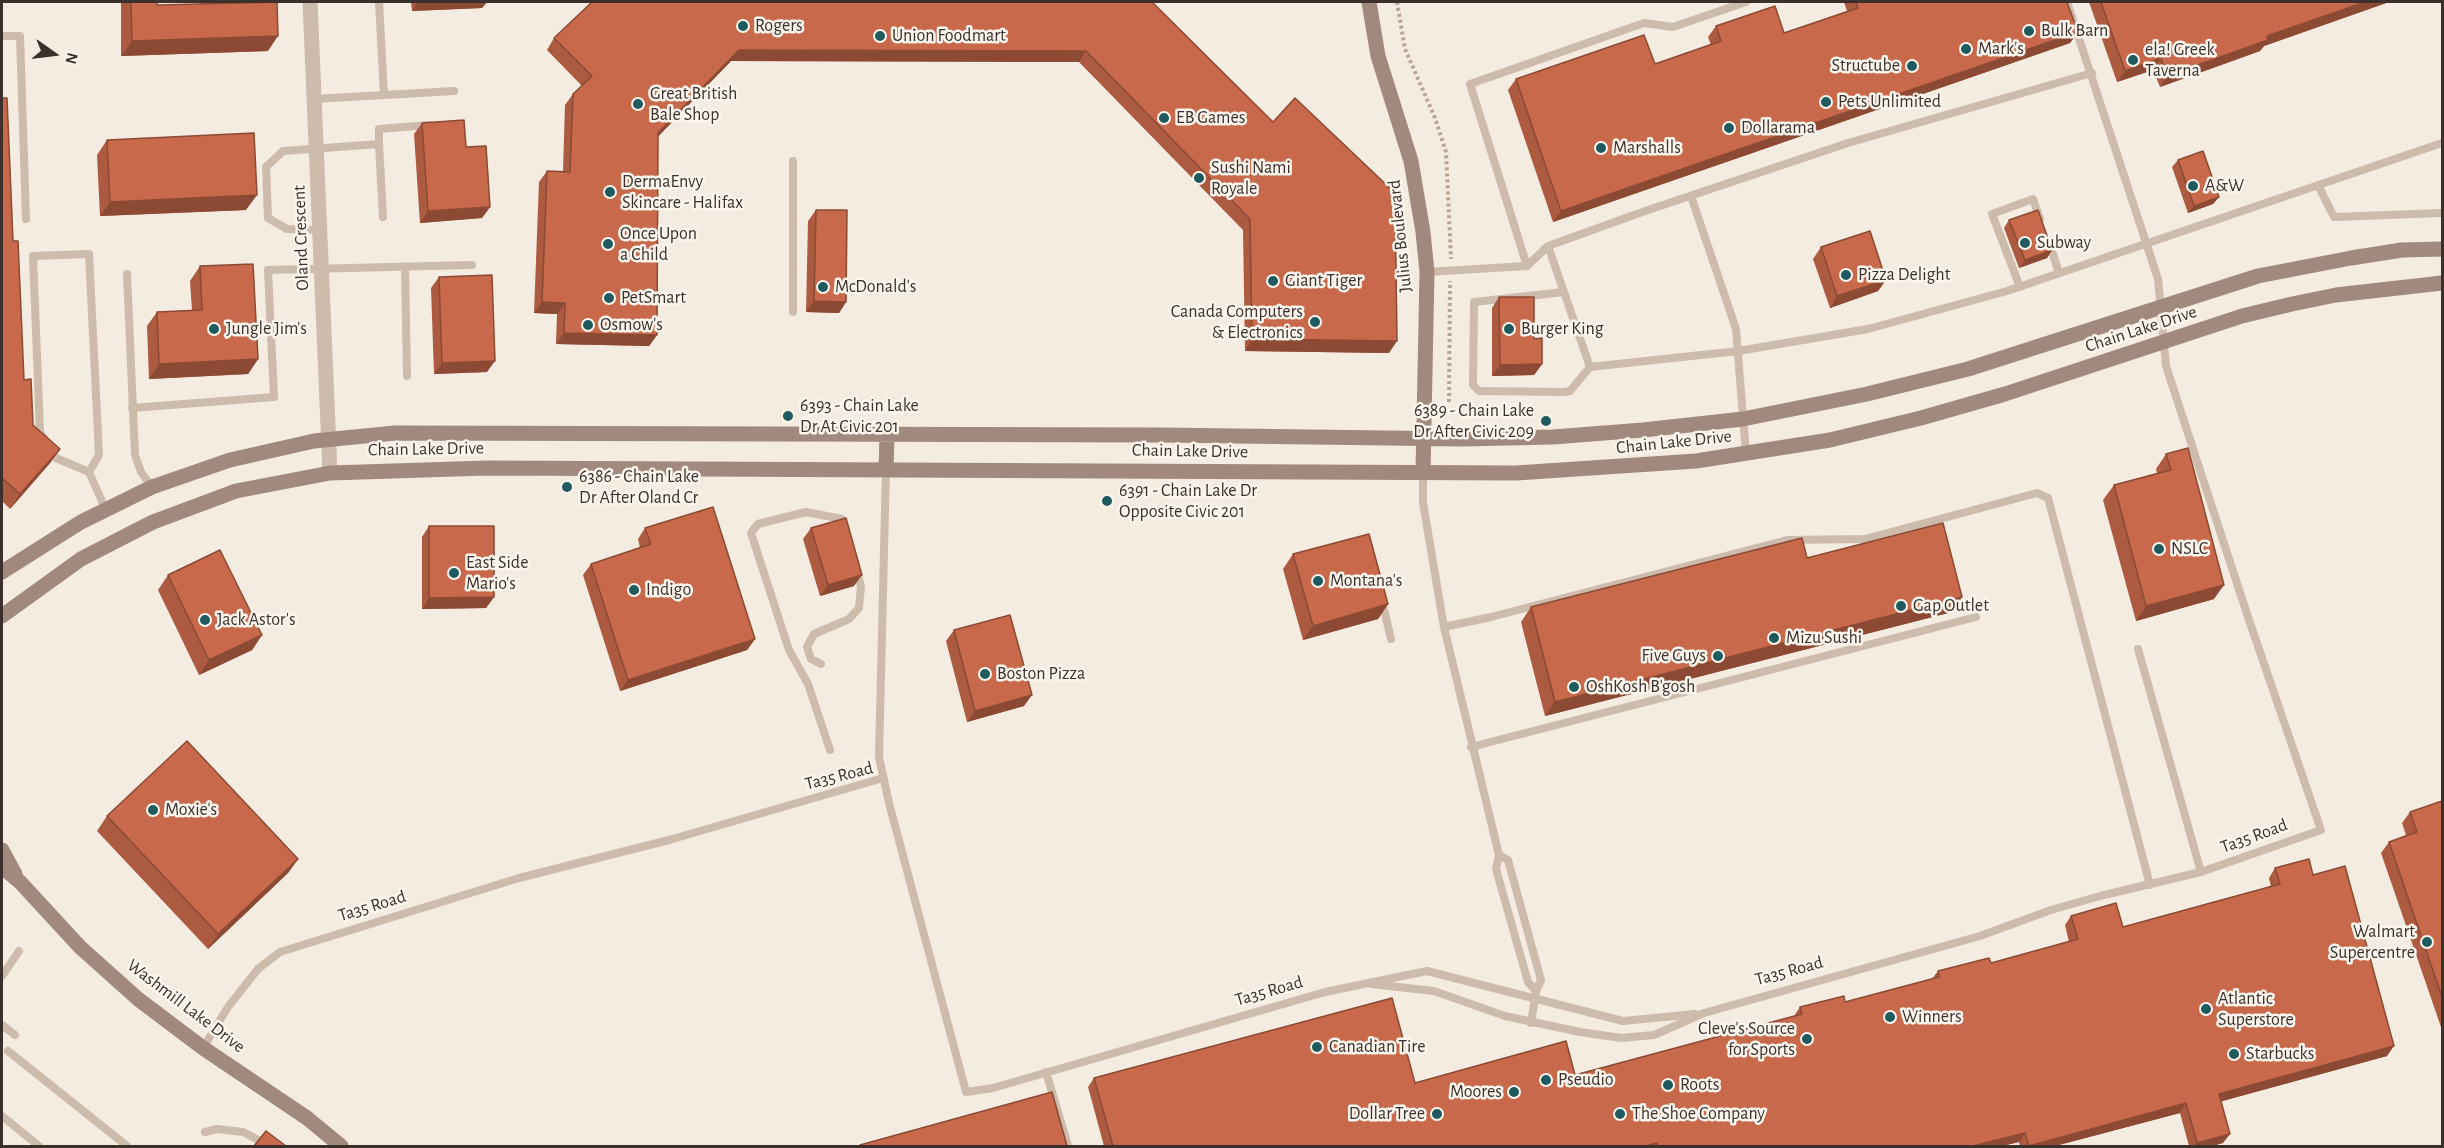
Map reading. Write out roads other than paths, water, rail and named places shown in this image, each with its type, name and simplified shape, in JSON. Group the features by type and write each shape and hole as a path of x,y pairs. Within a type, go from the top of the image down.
{"street":[{"name":"Oland Crescent","path":"310,2 330,473"},
{"name":"Julius Boulevard","path":"1369,2 1378,56 1416,184 1427,272 1423,472"},
{"name":"Chain Lake Drive","path":"2,572 45,542 105,508 152,486 189,472 257,453 329,439 395,433 1161,435 1423,439 1553,437 1743,419 1867,394 1968,369 2068,339 2161,306 2258,276 2307,265 2402,250 2442,249"},
{"name":"Chain Lake Drive","path":"2,616 81,559 153,522 236,491 330,473 487,468 1543,472 1746,454 1830,440 1921,418 2021,389 2163,341 2292,304 2336,295 2442,284"},
{"path":"886,468 887,436"},
{"name":"Washmill Lake Drive","path":"2,850 20,882"},
{"name":"Washmill Lake Drive","path":"2,867 20,882 88,954 138,999 203,1048 307,1118 341,1146"}],"lane":[{"path":"379,2 384,95"},
{"path":"1527,266 1470,84 1644,23 1673,27 1746,2"},
{"path":"2067,2 2158,279 2163,341"},
{"path":"2,36 20,36 26,219"},
{"path":"1427,272 1527,266 1548,246 1691,196 1848,143 2092,73"},
{"path":"314,99 454,91"},
{"path":"382,217 379,129 434,125"},
{"path":"1564,292 1474,302 1473,385 1479,391 1564,392 1570,391 1590,367 1738,351 1868,329 2020,287 2442,143"},
{"path":"320,230 287,229 268,218 266,167 283,151 379,144"},
{"path":"793,161 793,312"},
{"path":"2318,185 2334,217 2442,213"},
{"path":"1691,196 1736,329 1746,454"},
{"path":"2020,287 1992,214 2033,200 2060,273"},
{"path":"1548,246 1590,367"},
{"path":"89,472 99,455 89,254 33,256 40,432 56,458 89,472 105,508"},
{"path":"132,408 274,397 268,270 472,265"},
{"path":"405,267 407,376"},
{"path":"127,274 135,454 141,472 152,486"},
{"name":"Ta35 Road","path":"203,1048 228,1007 252,977 280,952 519,878 669,840 884,778 966,1092 993,1088 1284,1003 1427,971 1536,996 1623,1021 1704,1012 1980,936 2071,904 2201,872 2321,830 2166,366 2163,341"},
{"path":"884,778 878,736 886,468"},
{"path":"1423,472 1423,503 1444,627 1471,747 1499,855 1496,869 1528,982 1536,996"},
{"path":"1444,627 1491,617 1787,540 1865,539 2037,493 2048,498 2150,885"},
{"path":"830,750 808,684 789,650 752,533 758,524 806,512 842,519 849,541"},
{"path":"821,664 811,659 807,646 814,634 849,620 859,608 861,586 855,564"},
{"path":"1380,594 1391,639"},
{"path":"1471,747 1976,617"},
{"path":"2138,649 2201,872"},
{"path":"1499,855 1508,860 1541,980 1531,1023"},
{"path":"2,976 20,951"},
{"name":"Ta35 Road","path":"1371,984 1434,992 1531,1023 1621,1038 1654,1035 1704,1012"},
{"path":"2,1025 15,1035"},
{"path":"8,1051 127,1146"},
{"path":"1046,1072 1068,1146"},
{"path":"2,1116 39,1146"},
{"path":"205,1132 217,1129 243,1132 270,1146"}],"place":[{"name":"Rogers","path":"743,26"},
{"name":"Bulk Barn","path":"2029,31"},
{"name":"Union Foodmart","path":"880,36"},
{"name":"Mark's","path":"1966,49"},
{"name":"ela! Greek Taverna","path":"2133,60"},
{"name":"Structube","path":"1912,66"},
{"name":"Pets Unlimited","path":"1826,102"},
{"name":"Great British Bale Shop","path":"638,104"},
{"name":"EB Games","path":"1164,118"},
{"name":"Dollarama","path":"1729,128"},
{"name":"Marshalls","path":"1601,148"},
{"name":"Sushi Nami Royale","path":"1199,178"},
{"name":"A&W","path":"2193,186"},
{"name":"DermaEnvy Skincare - Halifax","path":"610,192"},
{"name":"Subway","path":"2025,243"},
{"name":"Once Upon a Child","path":"608,244"},
{"name":"Pizza Delight","path":"1846,275"},
{"name":"Giant Tiger","path":"1273,281"},
{"name":"McDonald's","path":"823,287"},
{"name":"PetSmart","path":"609,298"},
{"name":"Canada Computers & Electronics","path":"1315,322"},
{"name":"Osmow's","path":"588,325"},
{"name":"Jungle Jim's","path":"214,329"},
{"name":"Burger King","path":"1509,329"},
{"name":"6393 - Chain Lake Dr At Civic 201","path":"788,416"},
{"name":"6389 - Chain Lake Dr After Civic 209","path":"1546,421"},
{"name":"6386 - Chain Lake Dr After Oland Cr","path":"567,487"},
{"name":"6391 - Chain Lake Dr Opposite Civic 201","path":"1107,501"},
{"name":"NSLC","path":"2159,549"},
{"name":"East Side Mario's","path":"454,573"},
{"name":"Montana's","path":"1318,581"},
{"name":"Indigo","path":"634,590"},
{"name":"Gap Outlet","path":"1901,606"},
{"name":"Jack Astor's","path":"205,620"},
{"name":"Mizu Sushi","path":"1774,638"},
{"name":"Five Guys","path":"1718,656"},
{"name":"Boston Pizza","path":"985,674"},
{"name":"OshKosh B'gosh","path":"1574,687"},
{"name":"Moxie's","path":"153,810"},
{"name":"Walmart Supercentre","path":"2427,942"},
{"name":"Atlantic Superstore","path":"2206,1009"},
{"name":"Winners","path":"1890,1017"},
{"name":"Cleve's Source for Sports","path":"1807,1039"},
{"name":"Canadian Tire","path":"1317,1047"},
{"name":"Starbucks","path":"2234,1054"},
{"name":"Pseudio","path":"1546,1080"},
{"name":"Roots","path":"1668,1085"},
{"name":"Moores","path":"1514,1092"},
{"name":"Dollar Tree","path":"1437,1114"},
{"name":"The Shoe Company","path":"1620,1114"}]}
